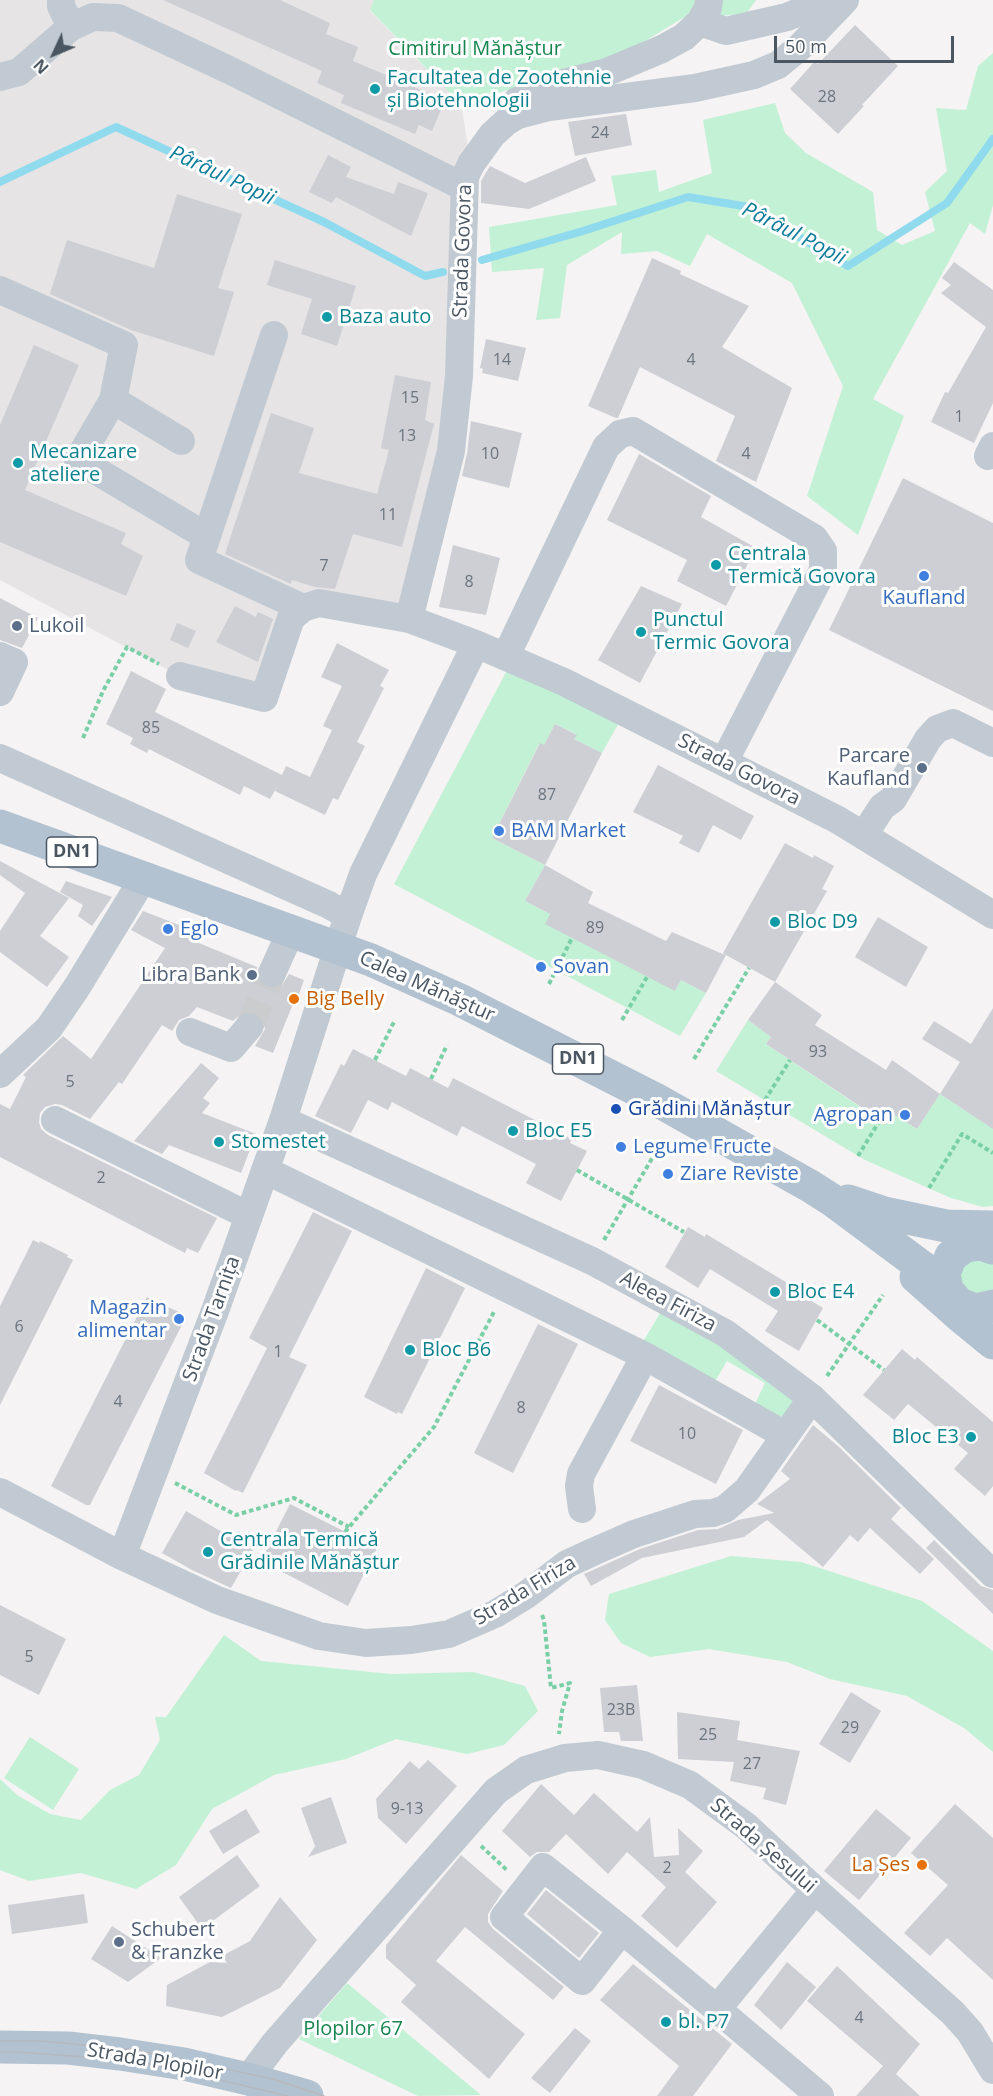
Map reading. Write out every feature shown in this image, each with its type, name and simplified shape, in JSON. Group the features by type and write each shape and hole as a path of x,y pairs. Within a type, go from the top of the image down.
{"main road":[{"name":"Calea Mănăștur","path":"0,826 371,960 460,1000 655,1099 821,1193 945,1284 954,1300 985,1315"},
{"path":"821,1193 913,1220 946,1226 986,1241"},
{"path":"821,1193 993,1343"},
{"path":"945,1284 944,1273 951,1256 961,1249 986,1241"},
{"name":"Strada Plopilor","path":"0,2048 68,2048 184,2064 307,2096"}],"street":[{"path":"61,0 61,6 71,27"},
{"path":"466,184 475,130 491,113 559,84 607,72 644,58 684,37 704,11 726,31 787,17 827,0"},
{"name":"Strada Govora","path":"844,0 800,47 778,65 754,75 695,88 549,107 518,115 492,135 466,184 459,376 451,451 409,619 506,656 724,762 838,820 993,915"},
{"path":"0,77 19,72 71,27 93,17 118,18 466,184"},
{"path":"359,153 466,184"},
{"path":"0,290 124,345 113,400 78,460 206,536"},
{"path":"274,335 199,560 303,608"},
{"path":"113,400 181,441"},
{"path":"506,656 606,447 620,434 633,431 814,538 823,551 823,570 724,762"},
{"path":"180,676 264,698 291,618 303,608 319,603 409,619"},
{"path":"338,948 363,874 476,644"},
{"path":"0,656 14,662 0,692"},
{"path":"864,836 882,807 893,799 928,739 937,729 953,723 993,743"},
{"path":"1,759 329,905 348,916"},
{"path":"0,1074 48,1028 77,987 144,878"},
{"path":"272,973 291,931"},
{"name":"Strada Tarnița","path":"122,1556 249,1216 283,1120 338,948"},
{"path":"190,1032 231,1048 249,1027"},
{"path":"55,1120 249,1216"},
{"name":"Aleea Firiza","path":"283,1120 592,1261 725,1333 812,1398 991,1567"},
{"path":"265,1170 645,1356 785,1435"},
{"path":"582,1509 579,1486 581,1474 645,1356"},
{"name":"Strada Firiza","path":"122,1556 217,1600 319,1635 366,1643 411,1640 449,1634 495,1614 526,1595 567,1564 634,1534 695,1514 713,1513 725,1509 747,1490 812,1398"},
{"path":"0,1492 122,1556"},
{"name":"Strada Șesului","path":"248,2079 274,2043 496,1791 526,1770 565,1758 598,1755 643,1765 690,1785 746,1826 953,2013 970,2032 993,2070"},
{"path":"622,1930 582,1981 504,1917 543,1867 622,1930 820,2096"},
{"path":"717,2009 815,1890"}],"path":[{"path":"83,738 103,691 127,647 180,676"},
{"path":"549,984 572,938"},
{"path":"694,1059 749,968"},
{"path":"622,1020 647,977"},
{"path":"375,1060 395,1020"},
{"path":"431,1079 447,1045"},
{"path":"765,1100 790,1060"},
{"path":"858,1156 880,1120"},
{"path":"929,1188 962,1134 993,1153"},
{"path":"592,1261 654,1155"},
{"path":"577,1170 684,1233"},
{"path":"345,1532 434,1427 507,1288"},
{"path":"812,1398 883,1295"},
{"path":"817,1320 884,1370"},
{"path":"154,1472 236,1515 294,1498 349,1527"},
{"path":"526,1595 538,1607 544,1620 551,1688 570,1683 559,1731 565,1758"},
{"path":"462,1829 527,1888"}],"shaded area":[{"path":"0,0 374,0 370,11 461,104 471,164 459,376 409,619 303,608 264,698 180,676 0,580"}],"green space":[{"name":"Cimitirul Mănăștur","path":"374,0 756,0 746,14 683,18 645,41 595,64 461,104 370,10"},
{"path":"993,53 993,205 985,234 970,223 873,399 904,416 858,535 807,496 843,386 792,283 707,234 690,266 657,251 621,254 622,232 567,265 560,318 536,320 544,268 492,272 489,227 617,205 611,176 656,170 659,192 712,173 703,120 775,103 785,133 806,153 873,192 877,230 902,245 935,231 925,192 947,171 936,108 966,110 978,66"},
{"path":"513,659 625,712 602,753 574,739 576,734 555,724 544,745 539,744 492,838 545,865 525,901 675,991 681,980 706,993 680,1036 394,884"},
{"path":"748,1020 771,1037 766,1044 886,1124 893,1114 917,1129 940,1094 989,1126 993,1121 993,1206 983,1207 951,1198 865,1160 716,1071"},
{"path":"993,1256 993,1299 970,1304 952,1268 956,1260"},
{"path":"662,1310 799,1394 784,1421 755,1404 765,1383 727,1361 714,1383 641,1345"},
{"path":"731,1556 801,1562 922,1601 993,1651 993,1752 964,1728 907,1696 830,1679 787,1662 709,1649 650,1657 621,1643 605,1620 609,1594"},
{"path":"224,1635 261,1661 391,1674 473,1672 525,1686 538,1711 504,1745 467,1754 396,1739 346,1759 274,1775 212,1809 176,1865 136,1889 81,1873 29,1881 0,1870 0,1779 17,1795 50,1814 81,1820 110,1790 139,1775 160,1740 155,1717 166,1717"},
{"path":"30,1737 79,1769 53,1810 4,1778"},
{"name":"Plopilor 67","path":"347,1983 481,2095 418,2096 299,2039"}],"building":[{"path":"163,0 280,0 330,23 326,34 358,47 353,61 445,100 432,131 419,125 415,134 341,103 344,95 317,83 322,71"},
{"path":"855,25 898,66 838,134 790,89 815,61 818,64"},
{"path":"626,114 632,145 575,156 568,122"},
{"path":"328,155 351,167 346,177 394,194 398,182 428,193 411,236 336,197 332,203 309,192"},
{"path":"586,157 596,181 529,209 481,203 481,181 490,166 525,183"},
{"path":"177,194 242,214 218,288 234,292 214,356 131,330 50,294 67,240 154,268"},
{"path":"652,258 681,271 680,274 749,306 722,347 792,388 756,482 716,461 735,416 640,367 618,418 588,406"},
{"name":"Baza auto","path":"275,260 356,286 337,346 301,334 312,299 267,285"},
{"path":"954,262 993,290 993,403 974,443 931,422 945,392 948,393 986,327 941,293 951,285 942,278"},
{"path":"486,339 526,348 518,381 482,373 483,369 480,368"},
{"name":"Mecanizare ateliere","path":"34,345 79,365 25,490 126,533 121,544 143,556 126,596 0,542 0,425"},
{"path":"395,375 431,382 425,420 434,424 402,547 353,534 335,589 315,587 292,580 291,584 225,554 271,413 314,428 299,473 377,494 389,450 381,448"},
{"path":"471,421 522,433 509,488 462,476"},
{"path":"639,454 711,496 701,517 756,548 726,606 677,581 687,560 607,520"},
{"name":"Kaufland","path":"903,478 993,523 993,711 829,630"},
{"path":"453,545 500,558 486,615 439,607"},
{"name":"Punctul Termic Govora","path":"641,586 682,604 640,683 598,660"},
{"name":"Lukoil","path":"0,598 38,618 22,648 0,640"},
{"path":"235,606 256,617 258,612 273,619 258,662 216,642"},
{"path":"177,623 196,631 188,648 170,640"},
{"path":"337,643 389,670 380,686 384,688 357,742 365,746 338,800 333,798 325,815 275,791 278,785 270,799 244,786 240,795 149,749 147,753 130,744 133,738 106,724 131,671 166,689 155,712 282,775 286,766 310,777 332,730 323,726 342,686 321,677"},
{"path":"555,724 577,735 574,739 602,753 545,865 492,838 540,743 544,745"},
{"path":"658,765 754,816 741,840 713,825 699,853 679,843 683,836 633,812"},
{"path":"785,843 834,866 822,889 827,891 775,982 726,955 706,993 681,980 675,991 545,924 550,914 525,901 545,865 593,892 588,903 666,941 672,932 725,955 723,953"},
{"path":"0,861 69,898 40,936 69,957 47,987 0,952 0,931 25,893 0,875"},
{"path":"66,881 112,897 92,926 78,916 83,905 60,892"},
{"path":"143,911 197,932 194,941 257,967 258,982 266,988 281,987 289,974 304,980 273,1053 255,1046 265,1029 264,1021 259,1014 244,1011 233,1021 197,1007 189,1016 179,1020 172,1031 162,1025 122,1084 119,1082 90,1119 62,1105 55,1104 45,1107 40,1113 41,1129 48,1135 217,1218 198,1253 187,1248 185,1253 0,1157 0,1104 10,1109 26,1077 23,1075 63,1036 91,1059 165,948 131,930"},
{"path":"878,917 928,947 906,987 855,957"},
{"path":"775,982 822,1015 815,1025 886,1070 892,1060 940,1094 917,1129 893,1114 887,1124 766,1044 771,1037 748,1020"},
{"path":"993,1008 993,1129 940,1094 960,1062 922,1039 934,1021 971,1044"},
{"name":"Bloc E5","path":"353,1049 406,1076 410,1068 448,1088 453,1078 572,1139 570,1143 587,1151 561,1201 526,1183 536,1164 462,1126 457,1136 392,1102 388,1110 368,1100 351,1133 315,1116 341,1064 344,1066"},
{"path":"201,1063 219,1078 203,1098 210,1103 202,1113 256,1134 241,1173 169,1145 162,1154 134,1141"},
{"path":"313,1212 352,1231 289,1357 307,1365 243,1493 204,1473 267,1348 249,1338"},
{"name":"Bloc E4","path":"688,1227 705,1237 706,1234 809,1296 808,1299 823,1308 799,1351 765,1331 778,1311 710,1269 698,1288 665,1267"},
{"path":"33,1240 39,1243 40,1241 68,1255 67,1257 73,1260 0,1405 0,1306"},
{"name":"Bloc B6","path":"426,1268 465,1288 402,1414 398,1412 397,1414 364,1397"},
{"path":"147,1297 186,1317 90,1505 86,1505 51,1486"},
{"path":"538,1324 578,1344 513,1473 474,1453"},
{"name":"Bloc E3","path":"902,1349 915,1360 917,1357 993,1422 993,1486 985,1496 954,1469 968,1453 908,1404 894,1420 863,1395"},
{"path":"659,1385 743,1430 716,1484 630,1441"},
{"path":"813,1425 838,1446 901,1508 891,1519 934,1559 920,1574 870,1528 858,1542 850,1535 823,1567 767,1520 744,1537 642,1558 591,1586 584,1574 640,1549 698,1530 718,1529 738,1520 774,1513 757,1504 790,1479 781,1471"},
{"path":"290,1504 377,1548 348,1606 261,1561"},
{"name":"Centrala Termică Grădinile Mănăștur","path":"186,1511 253,1550 231,1588 162,1553"},
{"path":"934,1540 981,1586 993,1590 993,1614 926,1548"},
{"path":"0,1605 66,1639 39,1695 0,1675"},
{"path":"637,1685 643,1741 621,1741 619,1732 604,1732 600,1688"},
{"path":"851,1692 881,1711 850,1763 819,1744"},
{"path":"677,1712 740,1721 737,1740 800,1751 786,1805 763,1799 766,1788 730,1781 734,1762 678,1759"},
{"path":"428,1760 457,1786 406,1844 378,1818 376,1799 410,1761 419,1769"},
{"path":"541,1784 574,1815 594,1793 637,1832 650,1817 654,1857 679,1855 678,1828 703,1851 685,1872 717,1902 677,1948 641,1916 666,1887 627,1852 608,1874 566,1834 549,1852 537,1852 530,1857 502,1831"},
{"path":"331,1797 347,1843 308,1857 316,1845 301,1808"},
{"path":"955,1804 993,1838 993,1980 947,1938 930,1956 904,1933 948,1885 911,1853"},
{"path":"246,1809 260,1832 223,1854 209,1831"},
{"path":"876,1809 911,1838 859,1900 824,1871"},
{"path":"237,1855 260,1886 202,1929 179,1897"},
{"path":"461,1855 503,1891 488,1914 488,1922 493,1929 564,1987 553,2000 465,1927 436,1961 525,2034 489,2079 401,2002 416,1985 386,1958 386,1945"},
{"path":"546,1890 599,1933 579,1958 527,1914"},
{"path":"84,1894 88,1923 12,1934 8,1905"},
{"path":"280,1897 317,1940 280,1988 222,2017 166,2006 167,1985 210,1962 227,1963 222,1956 250,1941"},
{"name":"Schubert & Franzke","path":"112,1926 161,1958 128,1982 91,1959"},
{"path":"787,1962 816,1987 781,2030 754,2005"},
{"name":"bl. P7","path":"633,1964 732,2044 693,2096 657,2096 679,2066 600,2000"},
{"path":"837,1966 920,2044 896,2074 920,2096 856,2096 883,2066 807,2001"},
{"path":"575,2028 591,2041 550,2093 531,2078"}],"waterway":[{"name":"Pârâul Popii","path":"0,182 116,127 324,222 425,276 443,272"},
{"name":"Pârâul Popii","path":"482,260 583,231 688,197 749,207 848,266 947,203 993,139"}],"tunnel":[{"path":"249,1027 272,973"}],"tram line":[{"path":"0,2041 42,2041 136,2050 273,2079 324,2096"},
{"path":"0,2052 113,2059 161,2066 288,2096"}],"place":[{"name":"Facultatea de Zootehnie și Biotehnologii","path":"375,89"},
{"name":"Baza auto","path":"327,317"},
{"name":"Mecanizare ateliere","path":"18,463"},
{"name":"Centrala Termică Govora","path":"716,565"},
{"name":"Kaufland","path":"924,576"},
{"name":"Lukoil","path":"17,626"},
{"name":"Punctul Termic Govora","path":"641,632"},
{"name":"Parcare Kaufland","path":"922,768"},
{"name":"BAM Market","path":"499,831"},
{"name":"Bloc D9","path":"775,922"},
{"name":"Eglo","path":"168,929"},
{"name":"Sovan","path":"541,967"},
{"name":"Libra Bank","path":"252,975"},
{"name":"Big Belly","path":"294,999"},
{"name":"Grădini Mănăștur","path":"616,1109"},
{"name":"Agropan","path":"905,1115"},
{"name":"Bloc E5","path":"513,1131"},
{"name":"Stomestet","path":"219,1142"},
{"name":"Legume Fructe","path":"621,1147"},
{"name":"Ziare Reviste","path":"668,1174"},
{"name":"Bloc E4","path":"775,1292"},
{"name":"Magazin alimentar","path":"179,1319"},
{"name":"Bloc B6","path":"410,1350"},
{"name":"Bloc E3","path":"971,1437"},
{"name":"Centrala Termică Grădinile Mănăștur","path":"208,1552"},
{"name":"La Șes","path":"922,1865"},
{"name":"Schubert & Franzke","path":"119,1942"},
{"name":"bl. P7","path":"666,2022"}]}
